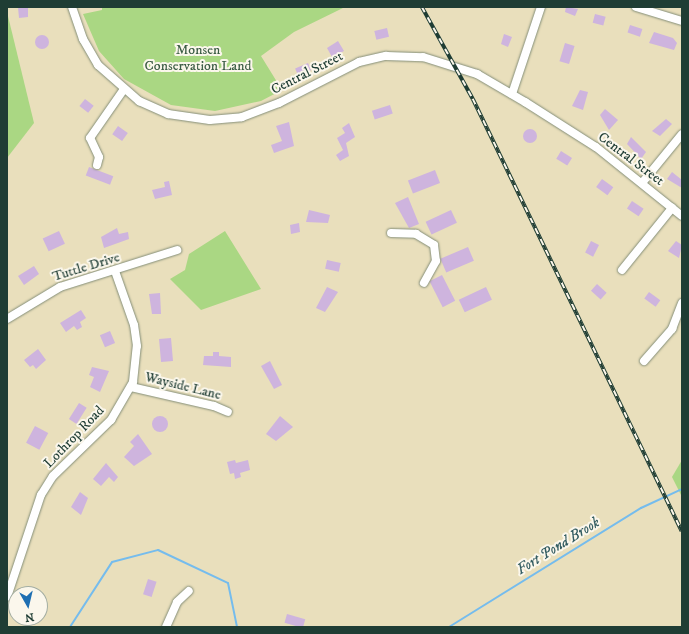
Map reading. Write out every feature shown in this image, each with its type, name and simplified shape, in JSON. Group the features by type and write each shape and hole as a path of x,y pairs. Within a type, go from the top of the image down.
{"street":[{"name":"Central Street","path":"72,7 91,54 124,90 168,114 196,119 226,119 258,112 359,62 404,55 454,64 512,94 596,147 682,216"},
{"path":"512,94 541,7"},
{"path":"636,7 682,21"},
{"path":"97,165 99,158 90,138 124,90"},
{"path":"642,183 682,134"},
{"path":"622,270 672,208"},
{"path":"391,233 416,234 434,245 436,261 424,282"},
{"name":"Tuttle Drive","path":"7,319 60,287 115,271 177,250"},
{"name":"Lothrop Road","path":"7,597 41,495 58,471 111,420 131,386 137,346 134,325 115,271"},
{"path":"644,361 672,329 682,303"},
{"name":"Wayside Lane","path":"131,386 214,406 228,412"},
{"path":"166,627 177,602 189,592"}],"green space":[{"name":"Monsen Conservation Land","path":"102,7 345,7 294,32 261,56 282,90 261,101 215,111 171,105 124,79 99,51 83,14 102,10"},
{"path":"7,12 34,123 7,158"},
{"path":"225,231 261,289 201,310 170,279 185,270 189,254"},
{"path":"682,460 682,497 672,477"}],"building":[{"path":"18,7 28,7 28,17 19,18"},
{"path":"566,7 578,9 575,16 565,12"},
{"path":"595,14 606,17 603,26 593,23"},
{"path":"630,25 642,29 640,37 628,33"},
{"path":"387,28 389,37 376,40 374,31"},
{"path":"654,32 673,38 677,43 674,50 649,43"},
{"path":"504,34 512,37 508,47 501,44"},
{"path":"42,35 47,37 49,42 47,47 42,49 37,47 35,42 37,37"},
{"path":"338,41 344,51 332,57 327,48"},
{"path":"565,43 575,46 569,64 559,61"},
{"path":"308,63 311,70 298,76 295,68"},
{"path":"580,90 588,92 583,110 572,106"},
{"path":"85,99 94,106 88,113 79,106"},
{"path":"390,105 393,114 375,119 372,111"},
{"path":"605,109 618,120 609,130 600,115"},
{"path":"666,119 672,124 660,136 652,131"},
{"path":"289,122 294,146 274,153 271,145 282,141 276,126"},
{"path":"349,123 355,137 346,143 349,156 340,161 336,155 343,150 337,138 345,133 342,128"},
{"path":"118,126 128,133 122,141 112,134"},
{"path":"530,129 535,131 537,136 535,141 530,143 525,141 523,136 525,131"},
{"path":"631,137 646,152 641,159 627,144"},
{"path":"561,151 572,158 567,166 556,159"},
{"path":"89,167 113,176 110,185 86,175"},
{"path":"435,170 440,183 413,193 408,180"},
{"path":"672,172 682,180 682,188 667,179"},
{"path":"602,179 613,187 607,195 596,187"},
{"path":"169,181 172,195 155,199 152,190 165,187 164,182"},
{"path":"408,197 419,224 409,228 395,203"},
{"path":"632,201 644,209 639,216 627,208"},
{"path":"309,210 330,215 328,223 306,222"},
{"path":"451,210 457,223 432,235 426,222"},
{"path":"299,223 300,232 291,234 290,225"},
{"path":"117,228 119,234 128,232 129,239 104,248 101,237"},
{"path":"59,231 65,244 49,251 43,239"},
{"path":"591,241 599,245 593,257 585,253"},
{"path":"676,241 682,245 679,258 668,251"},
{"path":"468,247 474,261 446,273 440,259"},
{"path":"327,260 341,263 339,272 325,269"},
{"path":"34,266 39,274 24,285 18,276"},
{"path":"442,275 455,301 443,307 430,281"},
{"path":"597,284 607,293 601,299 591,291"},
{"path":"327,287 338,292 325,312 316,308"},
{"path":"486,287 492,300 465,312 459,300"},
{"path":"649,292 660,300 656,307 644,298"},
{"path":"160,293 161,314 152,314 149,294"},
{"path":"81,310 86,318 80,322 82,327 77,330 74,326 66,332 60,323"},
{"path":"110,331 115,343 105,347 100,335"},
{"path":"171,338 173,361 161,362 159,339"},
{"path":"38,349 46,360 36,369 33,365 30,367 24,360"},
{"path":"213,352 219,352 219,356 231,357 231,367 203,365 204,356 213,356"},
{"path":"270,361 282,385 274,389 261,366"},
{"path":"92,367 109,371 100,392 90,387 94,377 89,375"},
{"path":"79,403 87,408 77,424 69,419"},
{"path":"157,416 163,416 168,421 166,430 163,432 157,432 152,427 152,421"},
{"path":"280,416 293,427 276,441 266,434"},
{"path":"35,426 48,433 39,450 26,443"},
{"path":"138,434 152,454 134,466 124,457 134,446 130,442"},
{"path":"235,460 236,463 248,460 250,470 240,473 241,477 235,479 234,473 230,474 227,462"},
{"path":"106,463 118,477 114,482 109,477 101,486 93,479"},
{"path":"80,492 88,498 81,515 71,507"},
{"path":"148,579 157,582 152,597 143,594"},
{"path":"287,614 305,619 303,627 285,623"}],"waterway":[{"name":"Fort Pond Brook","path":"449,627 641,508 682,489"},
{"path":"70,627 112,562 158,550 228,583 237,627"}],"railway":[{"path":"422,7 473,99 682,531"}]}
